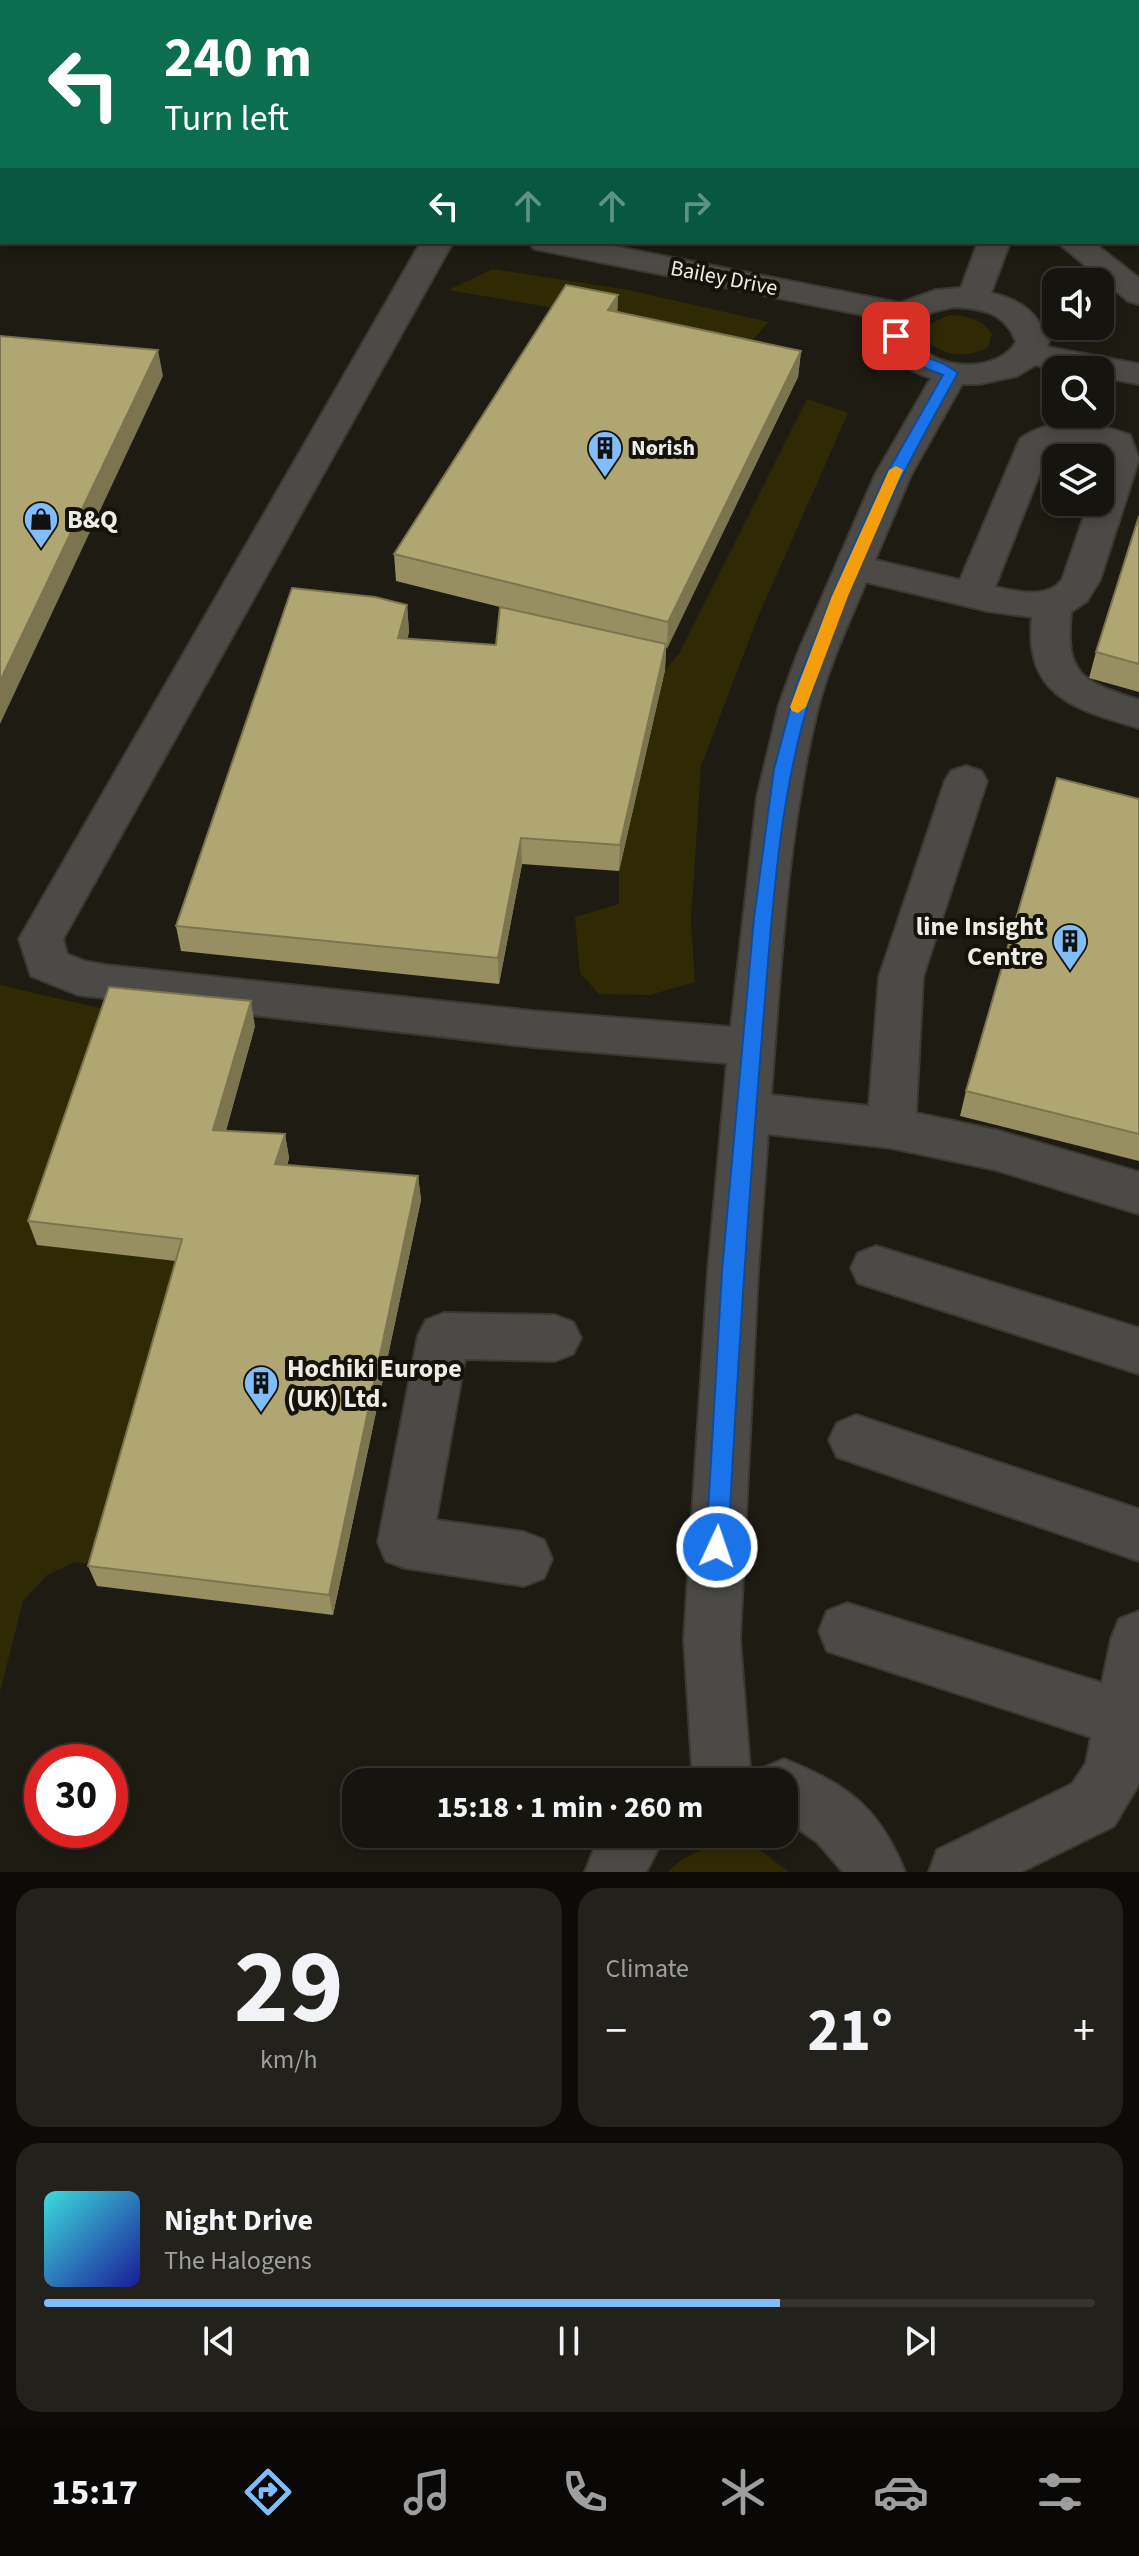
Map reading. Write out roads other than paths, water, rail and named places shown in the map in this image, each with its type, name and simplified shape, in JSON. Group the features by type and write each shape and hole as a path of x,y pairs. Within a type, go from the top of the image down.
{"street":[{"path":"436,244 264,548 176,695 41,939 47,964 78,978 106,982 533,1029 752,1047"},
{"name":"Bailey Drive","path":"555,244 903,313"},
{"path":"973,298 993,244"},
{"path":"1076,244 1139,294"},
{"path":"973,298 1010,310 1031,331 1033,342 1029,354 1020,363 990,374 951,373 931,368 902,348 895,325 903,313 933,299 973,298"},
{"path":"1029,354 1139,374"},
{"path":"719,1768 712,1639 733,1271 763,918 783,769 805,687 852,567 893,475 951,373"},
{"path":"852,567 973,594 1030,606 1052,605 1072,596 1081,580 1122,457 1118,443 1101,436 1044,436 1032,447 973,594"},
{"path":"1052,605 1049,649 1061,677 1093,697 1139,714"},
{"path":"891,1128 901,977 966,781"},
{"path":"747,1112 891,1128 996,1150 1139,1193"},
{"path":"876,1268 1139,1351"},
{"path":"524,1559 405,1542 444,1336 555,1338"},
{"path":"856,1440 1139,1535"},
{"path":"847,1631 1124,1719"},
{"path":"959,1872 1093,1805 1113,1775 1139,1639"},
{"path":"798,1794 807,1797 844,1825 875,1872"}],"place":[{"name":"Norish","path":"605,479"},
{"name":"B&Q","path":"41,550"},
{"name":"line Insight Centre","path":"1070,972"},
{"name":"Hochiki Europe (UK) Ltd.","path":"261,1414"}]}
